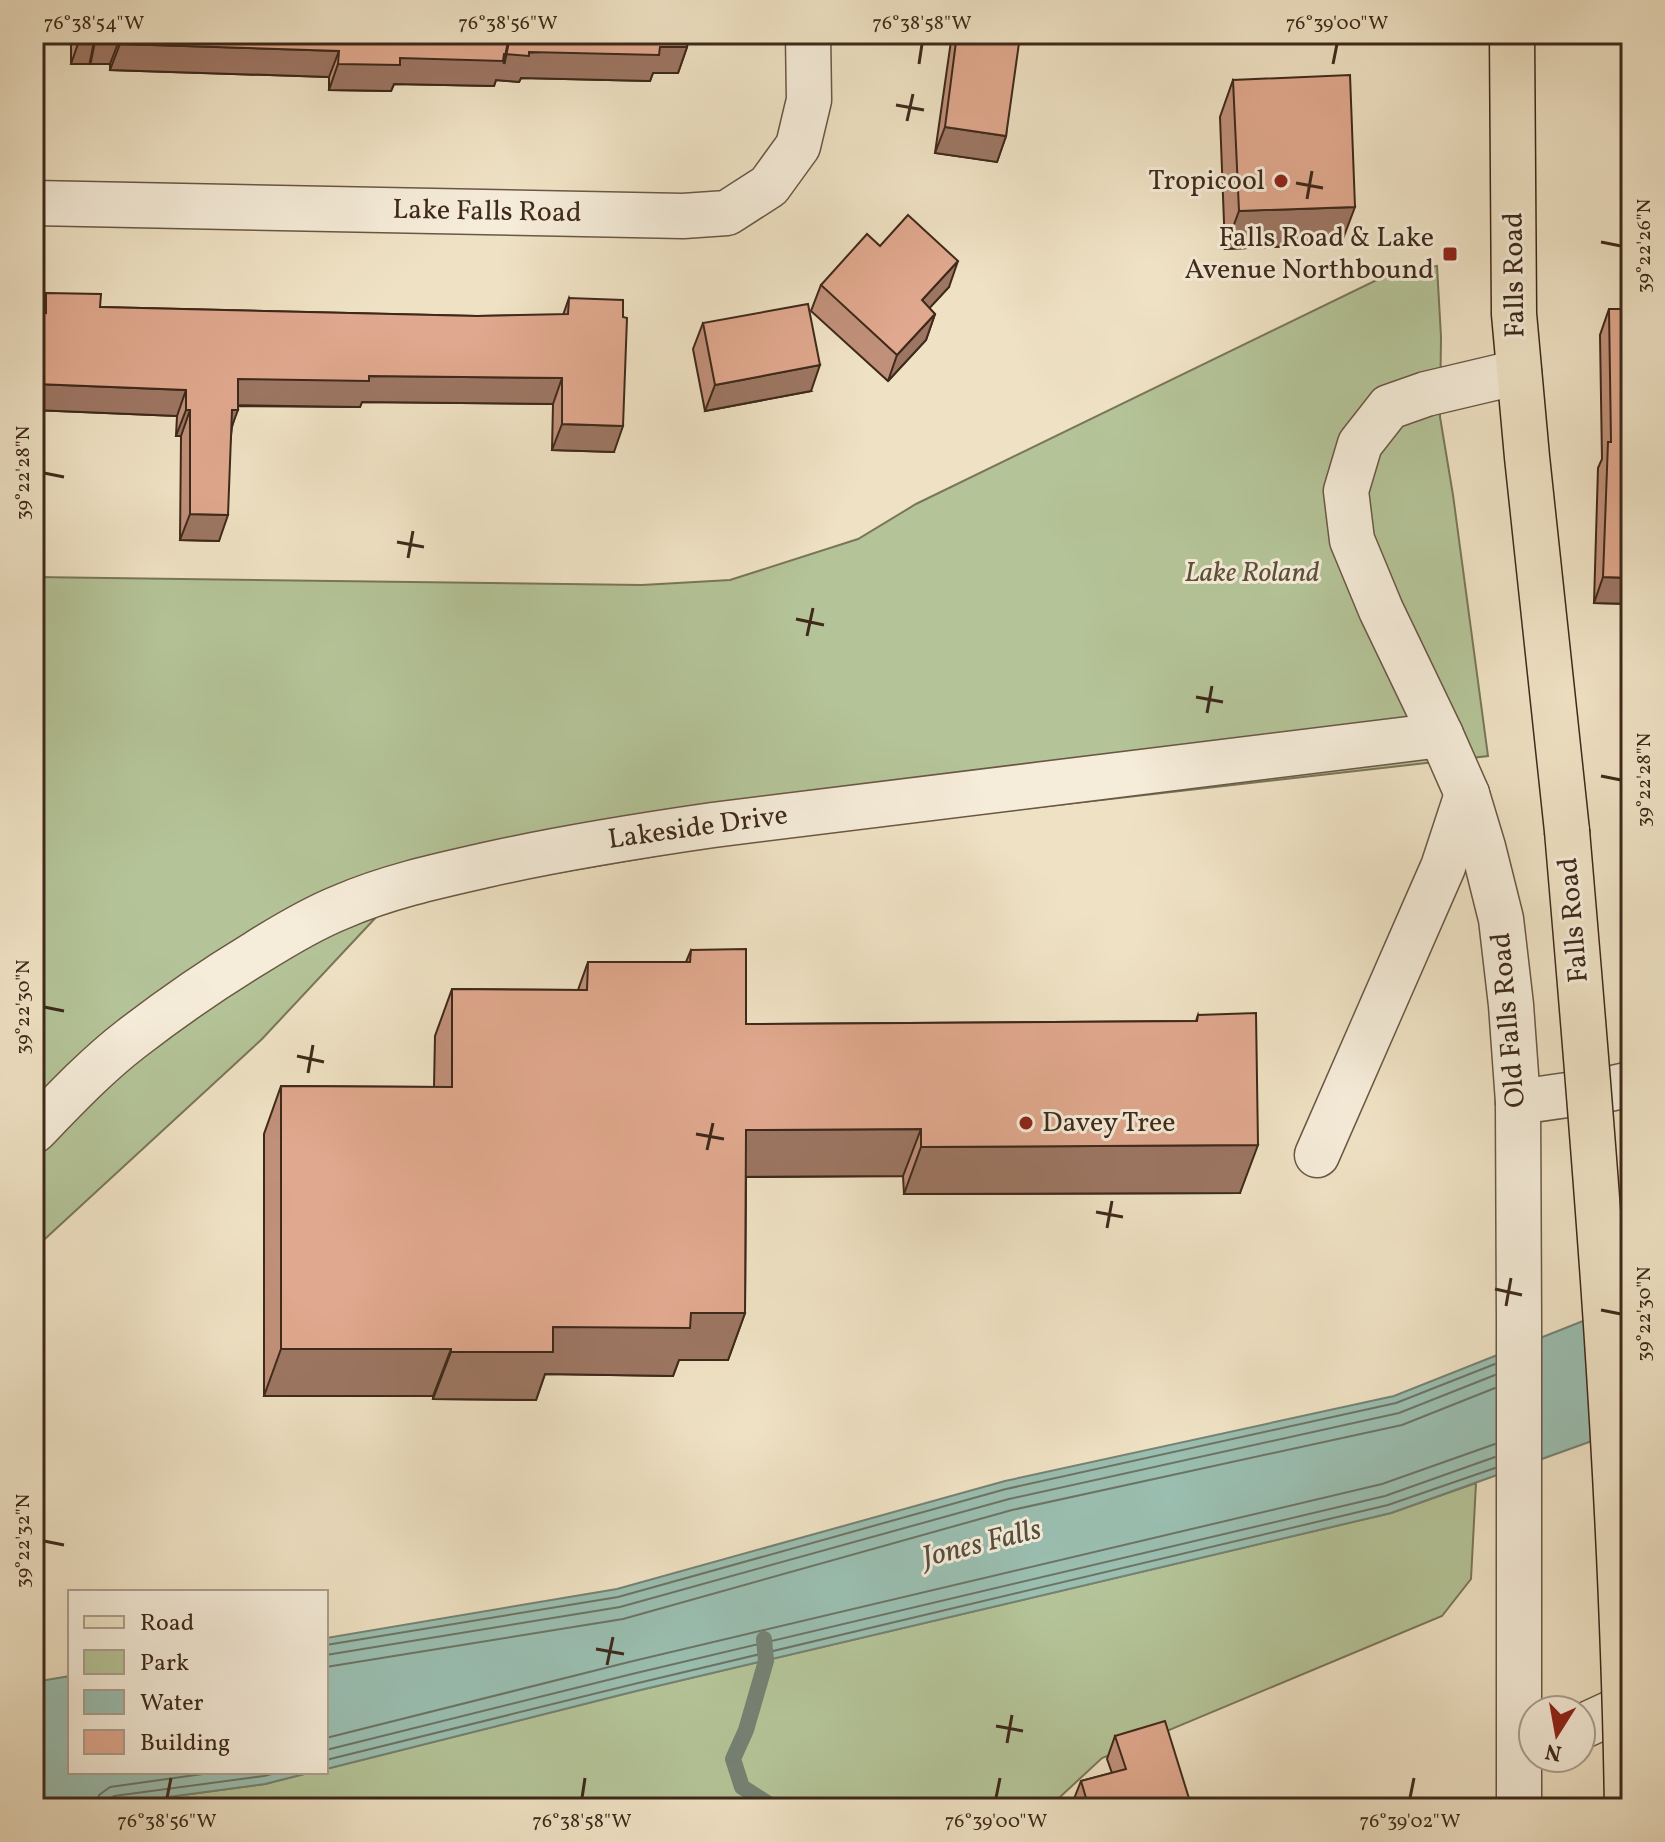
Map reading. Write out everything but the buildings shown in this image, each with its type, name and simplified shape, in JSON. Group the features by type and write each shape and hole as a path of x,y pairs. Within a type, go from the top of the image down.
{"main road":[{"name":"Falls Road","path":"1512,34 1514,314 1567,831 1597,1187 1625,1678 1627,1808"}],"street":[{"name":"Lake Falls Road","path":"34,203 668,216 727,213 769,186 798,146 809,100 808,34"},
{"name":"Old Falls Road","path":"1519,372 1426,394 1389,407 1360,444 1346,491 1352,540 1381,610 1467,794 1501,919 1518,1102 1519,1529 1524,1694"},
{"name":"Lakeside Drive","path":"34,1131 129,1040 226,971 290,932 341,906 395,888 519,858 625,837 1441,735"},
{"path":"1317,1155 1443,867 1467,794"},
{"path":"1518,1102 1631,1084"},
{"path":"1597,1720 1631,1704"},
{"name":"Old Falls Road","path":"1519,1808 1523,1774"}],"green space":[{"name":"Lake Roland","path":"1437,266 1441,337 1440,417 1488,756 750,840 456,890 380,913 262,1039 34,1249 34,577 642,585 730,580 858,539 916,504 1387,275"},
{"path":"1476,1483 1471,1579 1442,1616 1102,1758 1060,1797 1063,1808 86,1808 265,1784 304,1774 328,1774 328,1768 636,1691 1391,1513"}],"water":[{"name":"Jones Falls","path":"1631,1302 1631,1427 1391,1513 636,1691 328,1768 328,1638 617,1589 1005,1481 1394,1396"},
{"path":"68,1676 68,1774 304,1774 265,1784 86,1808 34,1808 34,1682"}],"waterway":[{"path":"764,1639 766,1661 746,1730 733,1759 742,1787 775,1808"}],"place":[{"name":"Tropicool","path":"1281,181"},
{"name":"Falls Road & Lake Avenue Northbound","path":"1450,254"},
{"name":"Davey Tree","path":"1026,1123"}]}
